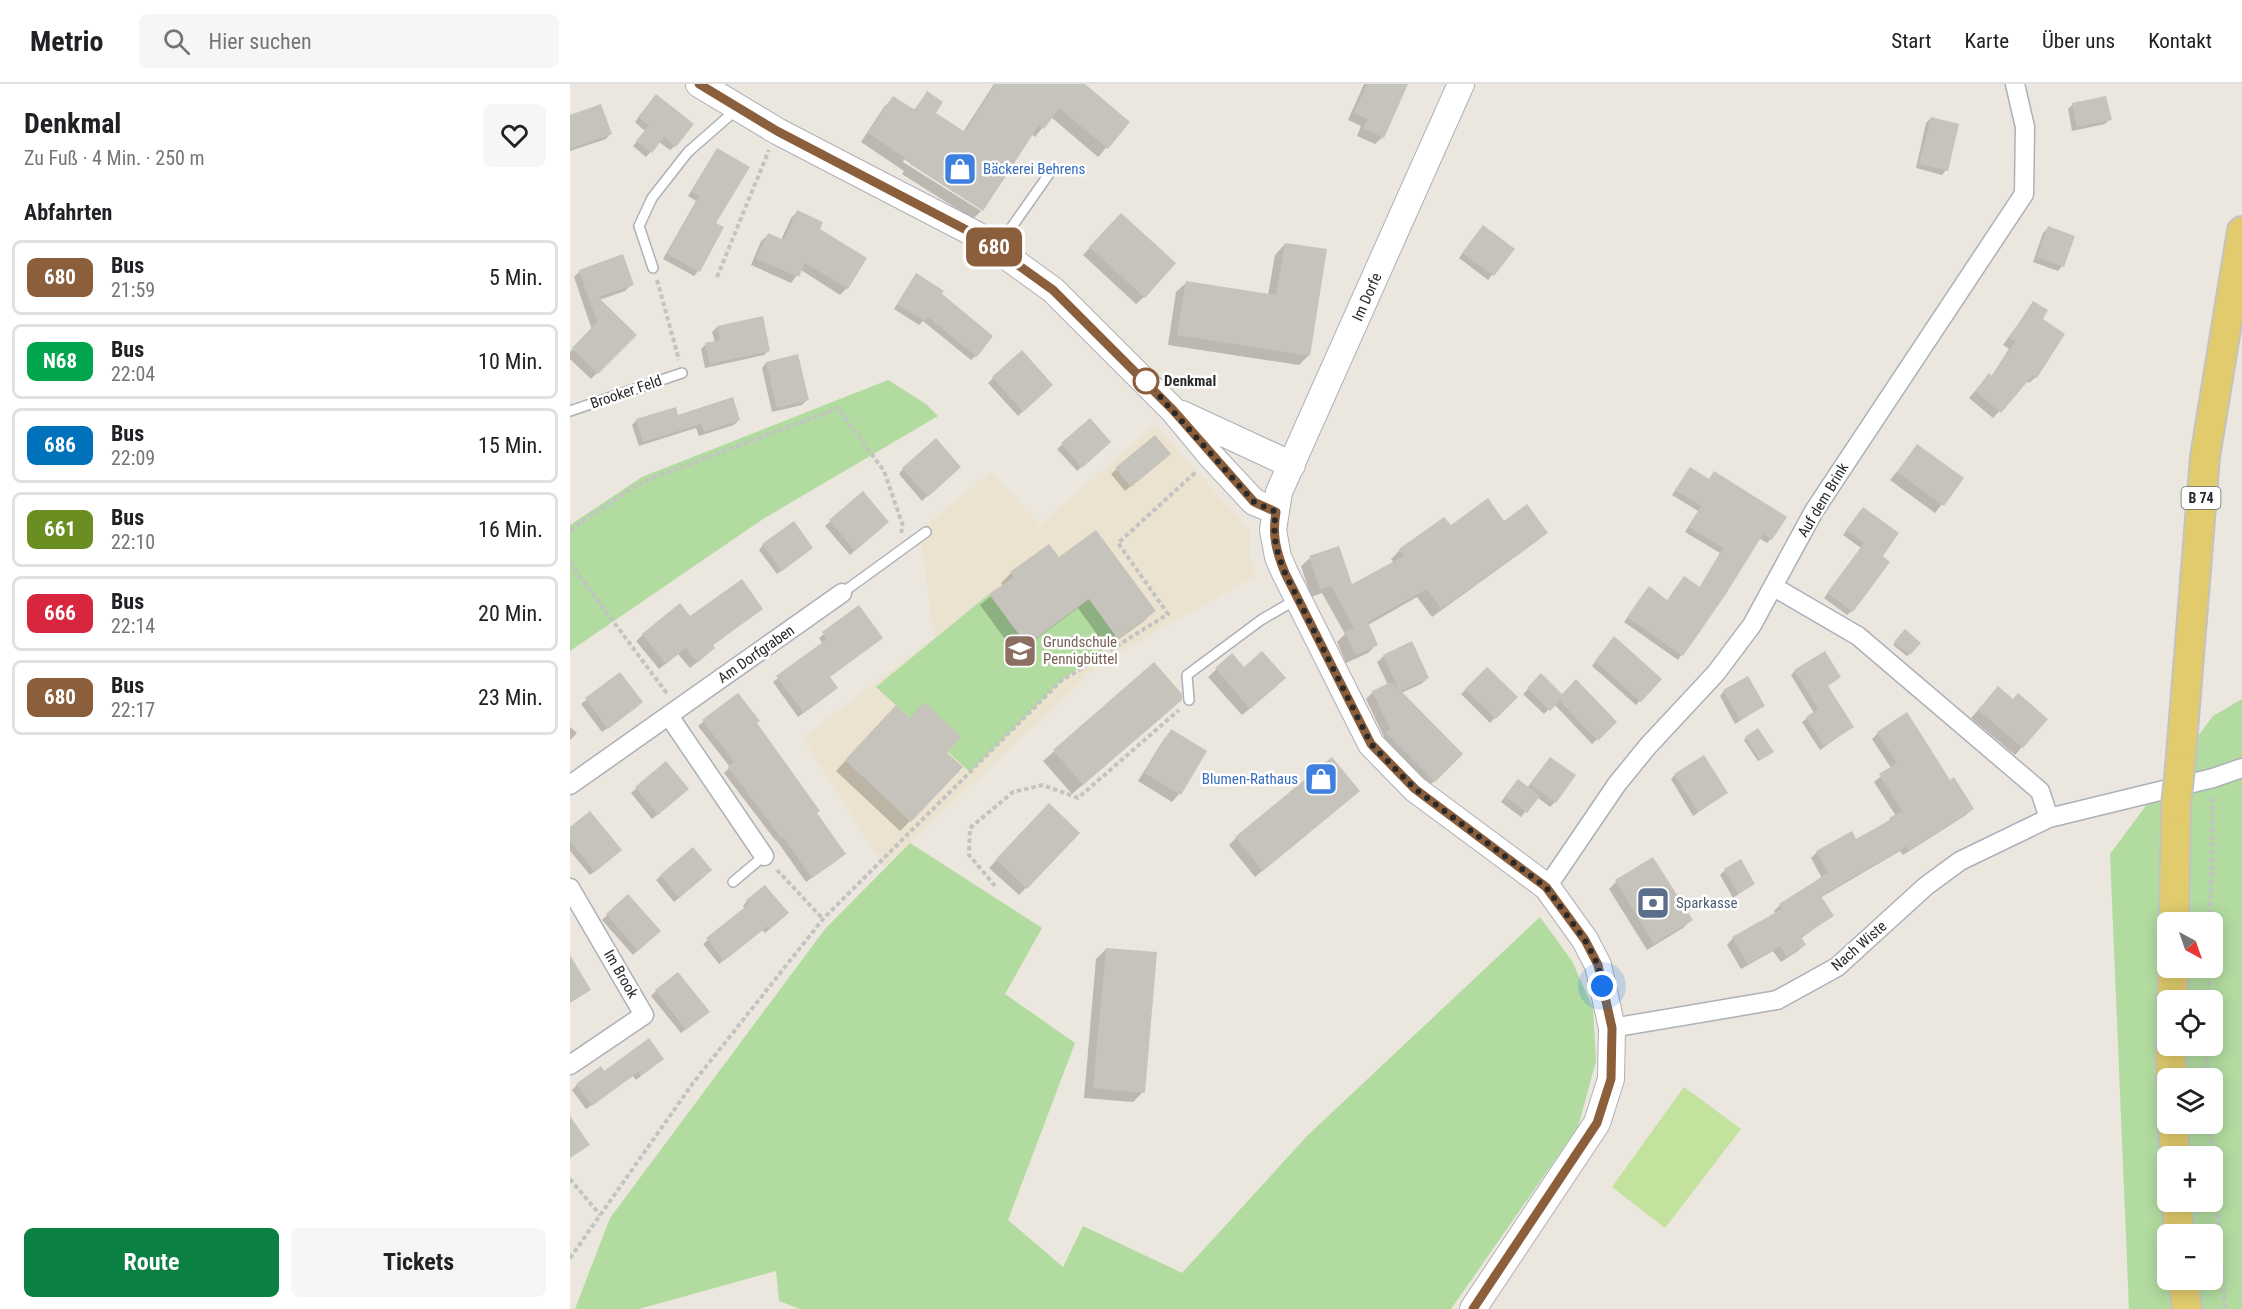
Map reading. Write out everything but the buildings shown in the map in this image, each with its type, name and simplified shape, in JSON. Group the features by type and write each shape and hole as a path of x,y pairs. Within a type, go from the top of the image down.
{"main road":[{"name":"B 74","path":"2174,912 2176,805 2205,457 2242,231"},
{"path":"2184,1290 2187,1309"}],"street":[{"path":"699,84 777,131 957,224 997,249 1053,290 1173,410 1254,502 1276,512"},
{"name":"Im Dorfe","path":"1461,84 1279,492 1273,530 1278,557 1371,744 1415,789 1546,887 1585,940 1598,965 1612,1028 1611,1079 1597,1123 1473,1309"},
{"name":"Auf dem Brink","path":"1546,887 1617,784 1648,746 1716,673 1752,625 1820,502 2024,194 2025,127 2015,84"},
{"path":"1173,410 1292,465"},
{"path":"1774,587 1858,636 2040,791 2049,818"},
{"name":"Am Dorfgraben","path":"570,785 842,593"},
{"path":"674,712 764,856"},
{"name":"Nach Wiste","path":"1612,1028 1777,1000 1838,967 1926,886 1960,861 2049,818 2213,778 2242,768"},
{"name":"Im Brook","path":"570,888 644,1015 570,1065"}],"lane":[{"path":"653,268 639,226 652,198 688,152 738,108"},
{"path":"997,249 1049,174"},
{"name":"Brooker Feld","path":"570,411 682,373"},
{"path":"842,593 926,532"},
{"path":"1189,700 1187,675 1261,620 1298,599"},
{"path":"733,882 764,856"}],"path":[{"path":"717,277 777,131"},
{"path":"653,268 682,373"},
{"path":"570,530 632,488 650,479 838,408 884,471 903,526 897,551"},
{"path":"570,1258 693,1083 823,919 1061,681 1168,614 1118,543 1212,457"},
{"path":"570,563 674,712"},
{"path":"995,886 969,855 970,828 1013,792 1042,785 1078,798 1189,700"},
{"path":"2210,912 2213,778"},
{"path":"764,856 823,919"},
{"path":"2211,1134 2225,1309"},
{"path":"570,1179 600,1215"}],"shaded area":[{"name":"Grundschule Pennigbüttel","path":"1155,425 1250,531 1249,556 1256,575 1100,664 884,867 803,738 934,638 920,530 991,472 1040,525"}],"green space":[{"path":"888,380 926,404 938,416 763,519 570,651 570,525 642,477"},
{"path":"989,594 1027,645 1089,599 1118,639 1061,681 970,772 876,687"},
{"path":"2242,699 2242,1309 2129,1309 2110,854 2213,716"},
{"path":"910,843 1042,928 1005,994 1075,1043 1008,1220 1063,1267 1083,1226 1182,1273 1308,1135 1540,917 1572,961 1593,1008 1596,1061 1578,1127 1451,1309 800,1309 779,1301 776,1271 639,1309 575,1309 610,1218 825,929"},
{"path":"1684,1087 1741,1129 1665,1228 1612,1187"}],"bus line":[{"name":"680","path":"699,84 777,131 976,235 1053,290 1138,372 1254,502 1276,512 1273,530 1278,557 1371,744 1415,789 1546,887 1585,940 1598,965 1612,1028 1611,1079 1597,1123 1473,1309"}],"place":[{"name":"Bäckerei Behrens","path":"960,169"},
{"name":"Denkmal","path":"1146,381"},
{"name":"Grundschule Pennigbüttel","path":"1020,651"},
{"name":"Blumen-Rathaus","path":"1321,779"},
{"name":"Sparkasse","path":"1653,903"}],"route":[{"path":"1146,381 1254,502 1276,512 1273,530 1278,557 1371,744 1415,789 1546,887 1585,940 1598,965 1602,986"}]}
